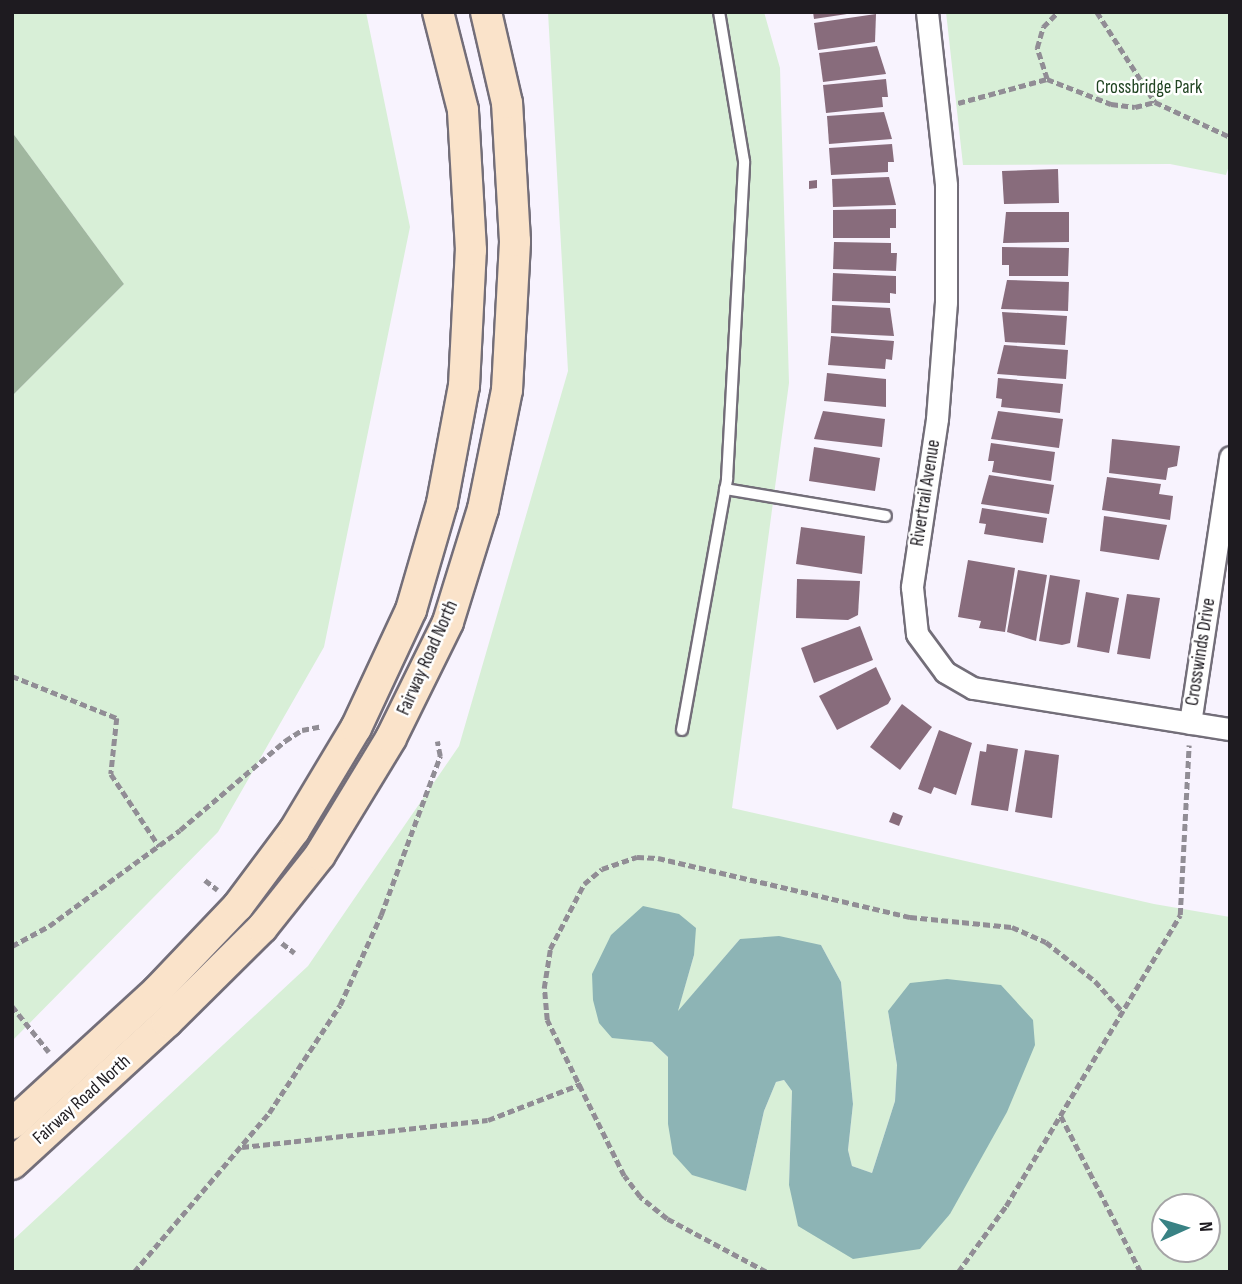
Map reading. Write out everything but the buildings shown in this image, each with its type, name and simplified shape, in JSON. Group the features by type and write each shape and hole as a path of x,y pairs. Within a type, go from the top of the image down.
{"main road":[{"name":"Fairway Road North","path":"12,1124 157,991 238,906 294,831 356,728 411,610 442,503 464,386 471,250 463,110 438,12"},
{"name":"Fairway Road North","path":"12,1164 167,1023 278,907 320,855 391,738 447,622 484,509 508,376 515,241 507,103 486,12"}],"street":[{"name":"Rivertrail Avenue","path":"927,12 946,185 946,302 937,419 912,587 917,634 945,672 973,688 1230,729"},
{"name":"Crosswinds Drive","path":"1190,723 1230,457"}],"lane":[{"path":"682,730 725,489 744,161 719,12"},
{"path":"725,489 886,516"}],"path":[{"path":"1047,79 1037,48 1043,27 1058,12"},
{"path":"1097,12 1155,102 1230,137"},
{"path":"939,108 1047,79 1111,104 1135,107 1155,102"},
{"path":"12,676 117,718 111,774 159,846"},
{"path":"958,1272 1006,1206 1180,915 1190,723"},
{"path":"12,946 48,926 159,846 285,741 302,730 323,726"},
{"path":"134,1272 242,1147 340,1005 381,915 440,755 437,741"},
{"path":"766,1272 667,1219 640,1197 624,1176 581,1084 547,1020 544,988 550,949 584,884 602,869 636,857 658,858 910,917 1012,927 1046,942 1095,981 1123,1012"},
{"path":"12,1006 49,1052"},
{"path":"242,1147 488,1120 581,1084"},
{"path":"1061,1116 1141,1272"}],"green space":[{"path":"12,12 366,12 410,227 324,647 218,832 12,1041 12,396 124,284 12,132"},
{"path":"548,12 764,12 780,68 789,383 732,808 1154,904 1230,917 1230,1272 12,1272 12,1241 308,966 459,746 568,371","holes":["740,939 821,945 841,982 853,1104 848,1150 852,1166 872,1173 895,1101 897,1065 888,1011 950,1215 789,1185 792,1091 784,1080 776,1082 764,1111 746,1191 668,1124 668,1057 652,1042 612,1037 694,955 677,1013"]},
{"name":"Crossbridge Park","path":"946,12 1230,12 1230,162 1226,175 1170,164 963,165"}],"shaded area":[{"path":"12,132 124,284 12,396"},
{"path":"643,906 679,914 696,928 694,955 678,1011 740,939 779,936 821,945 841,982 853,1104 848,1150 852,1166 872,1173 895,1101 897,1065 888,1011 910,983 947,979 1001,985 1033,1020 1035,1045 1007,1112 950,1214 920,1249 853,1259 798,1226 789,1185 792,1091 784,1080 776,1082 764,1111 746,1191 692,1175 673,1154 668,1124 668,1057 652,1042 612,1038 599,1023 593,1000 592,974 611,935"}]}
